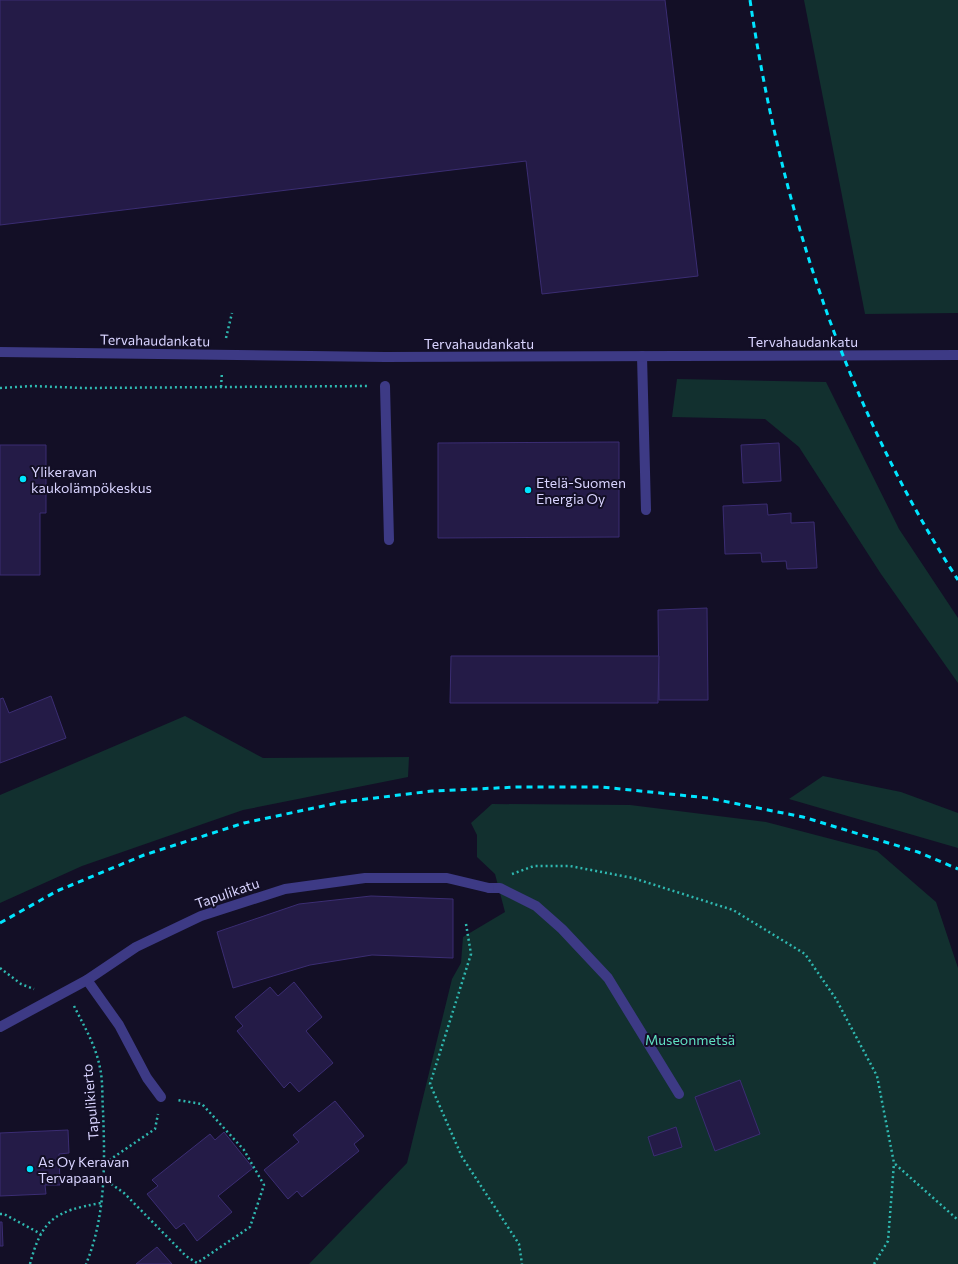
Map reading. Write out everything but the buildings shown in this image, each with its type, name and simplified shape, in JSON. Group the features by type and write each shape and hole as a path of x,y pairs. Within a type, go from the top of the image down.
{"street":[{"name":"Tervahaudankatu","path":"0,352 385,357 958,355"},
{"path":"642,356 646,510"},
{"path":"385,386 390,540"},
{"name":"Tapulikatu","path":"0,1027 87,980 136,947 201,916 285,889 364,878 447,878 489,888 500,888"},
{"path":"500,888 536,906 562,929 608,978 679,1094"},
{"path":"87,980 119,1025 146,1078 161,1097"}],"path":[{"path":"0,388 32,386 92,388 385,386"},
{"path":"500,888 512,874 534,866 570,866 633,878 733,910 805,954 836,999 877,1076 894,1163 888,1241 874,1264"},
{"path":"466,924 471,954 430,1084 462,1157 519,1244 522,1264"},
{"path":"0,968 21,984 56,997"},
{"name":"Tapulikierto","path":"68,991 95,1051 101,1069 105,1163 101,1203 92,1249 86,1264"},
{"path":"103,1178 124,1193 186,1256 198,1263 250,1227 264,1185 244,1150 202,1104 161,1097 155,1129 105,1163"},
{"path":"894,1163 958,1220"},
{"path":"30,1264 41,1234 59,1213 75,1207 101,1203"},
{"path":"0,1214 4,1214 41,1234"}],"green space":[{"path":"804,0 958,0 958,313 865,314"},
{"path":"677,379 826,382 899,529 958,618 958,683 881,574 799,447 765,419 672,417"},
{"path":"185,716 263,758 409,757 408,777 243,810 82,866 0,903 0,795"},
{"path":"823,776 901,792 958,813 958,848 789,799"},
{"name":"Museonmetsä","path":"492,804 630,805 766,822 877,851 936,902 958,968 958,1264 309,1264 407,1163 452,979 461,963 463,937 505,912 495,874 477,857 477,835 471,823"}],"railway":[{"path":"750,0 763,76 779,152 799,227 823,301 850,374 882,445 918,513 958,580"},
{"path":"0,923 57,891 144,855 244,823 342,802 432,791 518,787 602,787 708,798 803,817 918,852 958,869"}],"place":[{"name":"Ylikeravan kaukolämpökeskus","path":"23,479"},
{"name":"Etelä-Suomen Energia Oy","path":"528,490"},
{"name":"As Oy Keravan Tervapaanu","path":"30,1169"}]}
